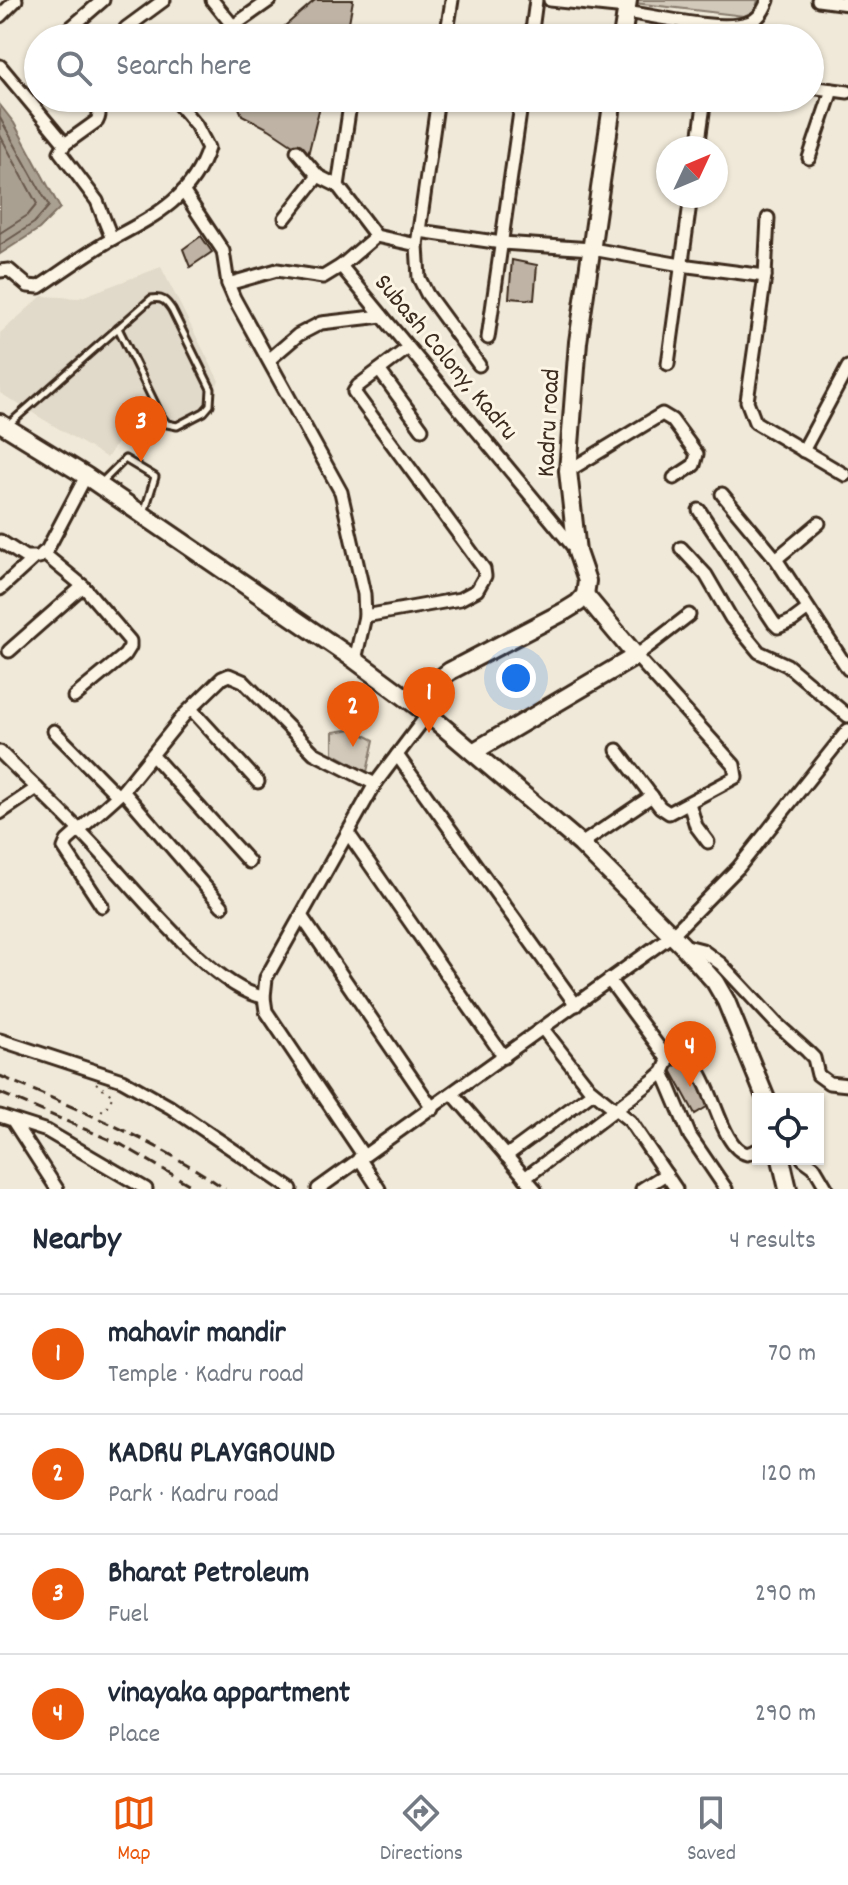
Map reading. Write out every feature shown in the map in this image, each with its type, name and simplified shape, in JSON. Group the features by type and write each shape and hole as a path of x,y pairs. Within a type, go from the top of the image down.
{"main road":[{"name":"Kadru road","path":"585,595 587,581 577,552 568,471 578,342 611,112"},
{"path":"3,425 93,480 411,700 581,844 708,973 726,1001 764,1093"},
{"path":"411,700 450,671 565,611 585,595 636,656 473,752"}],"street":[{"path":"0,16 16,0"},
{"path":"75,24 103,0"},
{"path":"131,24 164,0"},
{"path":"236,24 270,0"},
{"path":"448,24 452,0"},
{"path":"533,24 536,0"},
{"path":"550,0 627,7 687,24"},
{"path":"747,24 758,18 768,0"},
{"path":"818,0 848,4"},
{"path":"217,2 232,24"},
{"path":"0,66 24,95"},
{"path":"824,89 848,92"},
{"path":"809,158 832,90"},
{"path":"38,112 65,144"},
{"path":"98,112 97,121 65,144 60,152 97,201 112,239"},
{"path":"0,271 9,270 28,286 39,287 112,239 167,208 202,168 208,148 185,112"},
{"path":"338,186 349,112"},
{"path":"436,112 417,245 419,278 427,294 479,365"},
{"path":"488,338 520,112"},
{"path":"700,136 703,112"},
{"path":"297,151 318,176 338,186 376,236 417,245"},
{"path":"285,218 318,176"},
{"path":"183,191 223,251 228,284 333,476 345,507 364,594 365,616 355,660"},
{"path":"668,364 689,208"},
{"path":"768,218 765,276 747,401 750,412 755,422 845,475"},
{"path":"419,231 502,243 592,249 765,276"},
{"path":"228,284 277,270 323,277 376,236"},
{"name":"Subash Colony, Kadru","path":"341,266 577,552"},
{"path":"270,359 298,335 321,323 382,316"},
{"path":"365,616 460,599 477,590 485,576 484,569 356,397 355,389 408,348"},
{"path":"803,451 848,367"},
{"path":"379,370 422,429"},
{"path":"568,471 662,414 672,420 697,454 694,465 674,478"},
{"path":"0,589 38,556 93,480"},
{"path":"722,494 776,559 848,669"},
{"path":"699,510 774,623 784,626 808,609"},
{"path":"776,559 819,523"},
{"path":"0,541 25,557 38,556 83,586 130,641 130,647 74,697"},
{"path":"681,548 706,575 731,618 759,652 787,665 848,716"},
{"path":"9,651 83,586"},
{"path":"617,750 669,813 733,780 734,765 636,656 689,615"},
{"path":"102,906 64,848 79,829 120,793 191,709 222,678 236,676 314,753 375,784"},
{"path":"191,709 258,782"},
{"path":"379,1189 361,1156 266,1011 264,997 266,978 375,784 428,714"},
{"path":"318,1189 609,980 677,940 848,730"},
{"path":"54,731 120,793 222,906"},
{"path":"0,752 79,829 172,930 225,980 249,995 264,997"},
{"path":"397,755 576,1005"},
{"path":"153,756 249,862"},
{"path":"0,813 37,788"},
{"path":"581,844 652,796"},
{"path":"689,803 696,826 708,842"},
{"path":"348,833 504,1057"},
{"path":"302,917 433,1109"},
{"path":"677,940 702,950 721,964 814,1058 818,1075 829,1083 848,1085"},
{"path":"525,1178 663,1072 668,1061 609,980"},
{"path":"543,1029 593,1092 630,1121 676,1189"},
{"path":"0,1040 122,1080 170,1107 291,1189"},
{"path":"664,1054 675,1050 681,1052 693,1064 710,1092 726,1132 737,1148 747,1154 752,1152"},
{"path":"663,1072 690,1136 726,1189"},
{"path":"506,1156 593,1092"},
{"path":"453,1094 535,1189"},
{"path":"0,1116 47,1131 146,1189"},
{"path":"13,1121 57,1189"},
{"path":"811,1165 827,1189"},
{"path":"642,1189 666,1174"}],"lane":[{"path":"3,425 151,299 166,300 211,389 210,405 204,412 177,426 167,424 118,328"},
{"path":"93,480 125,459 155,477 143,515"}],"path":[{"path":"88,1078 113,1096 104,1111 96,1108"}],"shaded area":[{"path":"635,0 758,0 755,11 744,16 635,3"},
{"path":"161,267 219,381 197,421 169,421 136,413 107,458 0,393 0,333 42,296 79,298"},
{"path":"353,729 374,740 367,772 333,753 333,732"}],"water":[{"path":"0,105 14,123 60,208 39,229 0,254"}],"building":[{"path":"315,0 353,0 349,24 287,24"},
{"path":"241,112 319,112 308,155 269,129"},
{"path":"201,236 212,252 190,267 183,249"},
{"path":"512,260 537,265 534,300 509,298"},
{"path":"685,1061 710,1105 695,1114 670,1068"}],"railway":[{"path":"0,1076 144,1140 225,1189"},
{"path":"0,1093 122,1145 197,1189"}],"place":[{"name":"Bharat Petroleum","path":"141,462"},
{"name":"mahavir mandir","path":"429,733"},
{"name":"KADRU PLAYGROUND","path":"353,747"},
{"name":"vinayaka appartment","path":"690,1087"}]}
